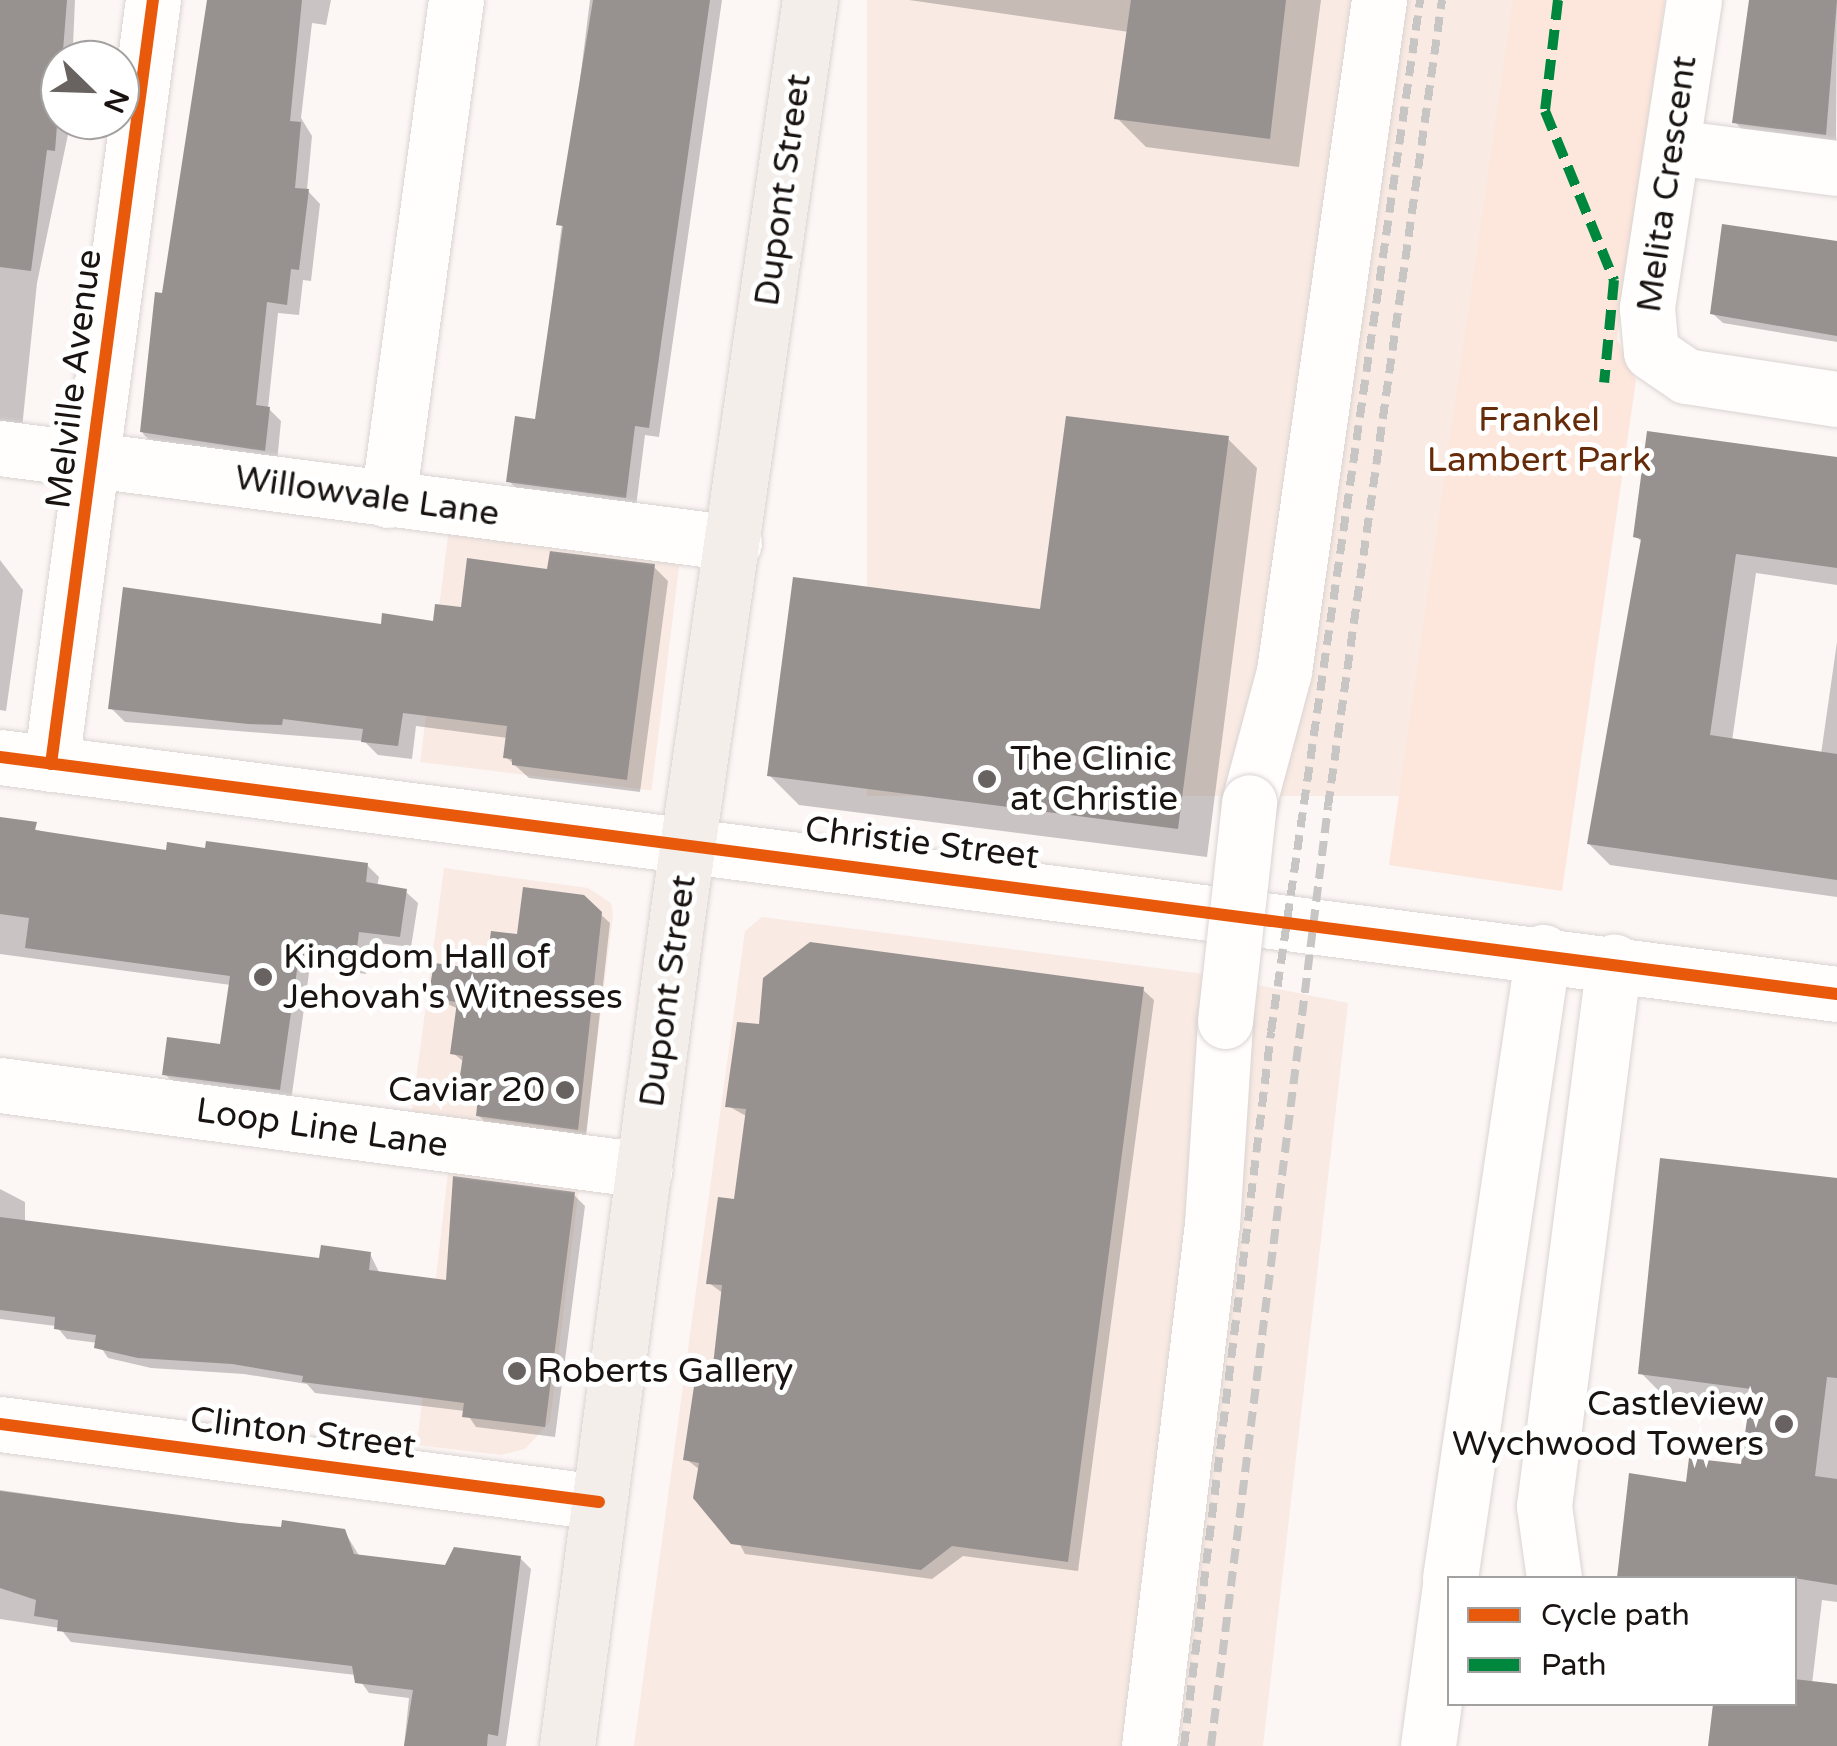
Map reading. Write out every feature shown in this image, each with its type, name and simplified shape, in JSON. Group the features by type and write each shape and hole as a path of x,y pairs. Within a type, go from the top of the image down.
{"main road":[{"name":"Dupont Street","path":"567,1746 689,845 810,0"}],"street":[{"name":"Melville Avenue","path":"26,761 94,459 152,0"},
{"path":"388,500 456,0"},
{"path":"1149,1746 1212,1224 1225,1021 1248,802 1284,670 1378,0"},
{"name":"Melita Crescent","path":"1694,0 1646,308 1651,352 1686,376 1837,399"},
{"path":"1672,147 1837,168"},
{"name":"Willowvale Lane","path":"0,448 734,543"},
{"name":"Christie Street","path":"26,761 1614,961 1837,994"},
{"path":"1451,1576 1543,952"},
{"path":"1554,1576 1544,1506 1614,961"},
{"name":"Loop Line Lane","path":"0,1084 644,1170"},
{"name":"Clinton Street","path":"0,1424 599,1502"},
{"path":"1428,1746 1447,1604"}],"shaded area":[{"path":"867,0 1513,0 1513,796 867,796"},
{"path":"453,495 684,523 651,790 420,762"},
{"path":"444,868 588,888 611,903 613,914 550,1422 525,1449 501,1455 417,1445 450,1155 410,1126"},
{"path":"762,917 1196,973 1348,1003 1263,1746 634,1746 745,931"}],"green space":[{"name":"Frankel Lambert Park","path":"1513,0 1665,0 1617,339 1636,380 1562,891 1389,865"}],"building":[{"path":"0,0 67,0 64,40 40,40 40,140 56,140 55,151 47,150 31,271 0,267"},
{"path":"207,0 302,0 290,121 301,122 295,188 309,189 299,270 291,269 287,305 267,302 256,405 270,407 265,451 140,432 155,292 162,293"},
{"path":"593,0 710,0 649,428 635,426 626,498 506,482 515,416 535,419 563,226 556,225"},
{"path":"1131,0 1286,0 1270,139 1114,119"},
{"path":"1749,0 1837,0 1826,135 1732,123"},
{"path":"1722,224 1837,241 1837,336 1710,314"},
{"path":"1066,416 1229,436 1178,829 767,776 793,577 1040,609"},
{"path":"1647,431 1837,457 1837,568 1736,554 1710,735 1837,754 1837,880 1587,844 1641,539 1633,537"},
{"path":"550,551 655,564 627,780 512,765 512,759 503,758 507,726 403,713 398,746 361,742 363,729 283,719 282,725 248,724 108,709 123,587 381,624 382,613 433,621 435,604 461,607 467,558 547,569"},
{"path":"0,817 37,822 35,830 166,850 167,842 205,848 206,841 368,863 366,882 407,889 400,937 359,932 355,964 299,956 280,1090 162,1075 167,1037 220,1044 230,976 25,948 29,918 0,914"},
{"path":"523,887 584,895 602,912 578,1130 476,1116 478,1097 457,1095 463,1056 450,1054 457,1002 428,998 434,963 486,970 491,931 517,934"},
{"path":"810,942 1144,987 1068,1562 952,1546 921,1570 731,1544 693,1498 699,1463 683,1460 696,1373 712,1374 722,1285 706,1284 718,1197 734,1199 746,1109 725,1107 737,1022 759,1024 763,978"},
{"name":"Castleview Wychwood Towers","path":"1660,1158 1837,1178 1837,1378 1827,1377 1815,1476 1837,1479 1837,1585 1797,1576 1617,1576 1629,1473 1686,1482 1689,1458 1741,1464 1751,1389 1638,1374"},
{"path":"453,1176 575,1192 545,1427 462,1417 464,1403 302,1382 303,1376 232,1364 138,1358 94,1348 96,1335 54,1329 55,1317 0,1310 0,1217 319,1258 321,1245 371,1252 369,1270 446,1280"},
{"path":"0,1491 239,1523 281,1527 282,1520 345,1529 354,1554 445,1565 454,1547 521,1556 498,1736 488,1734 487,1746 404,1746 413,1690 355,1683 352,1666 57,1631 58,1620 34,1616 36,1600 0,1588"},
{"path":"1797,1679 1837,1684 1837,1746 1708,1746 1713,1706 1797,1706"}],"railway":[{"path":"1184,1746 1271,1032 1420,0"},
{"path":"1211,1746 1328,806 1442,0"}],"marked path":[{"path":"1558,0 1545,111 1614,280 1604,383"}],"cycle path":[{"path":"51,764 153,0"},
{"path":"0,757 1837,994"},
{"path":"0,1424 599,1502"}],"place":[{"name":"The Clinic at Christie","path":"987,779"},
{"name":"Kingdom Hall of Jehovah's Witnesses","path":"263,977"},
{"name":"Caviar 20","path":"565,1090"},
{"name":"Roberts Gallery","path":"517,1371"},
{"name":"Castleview Wychwood Towers","path":"1784,1424"}]}
